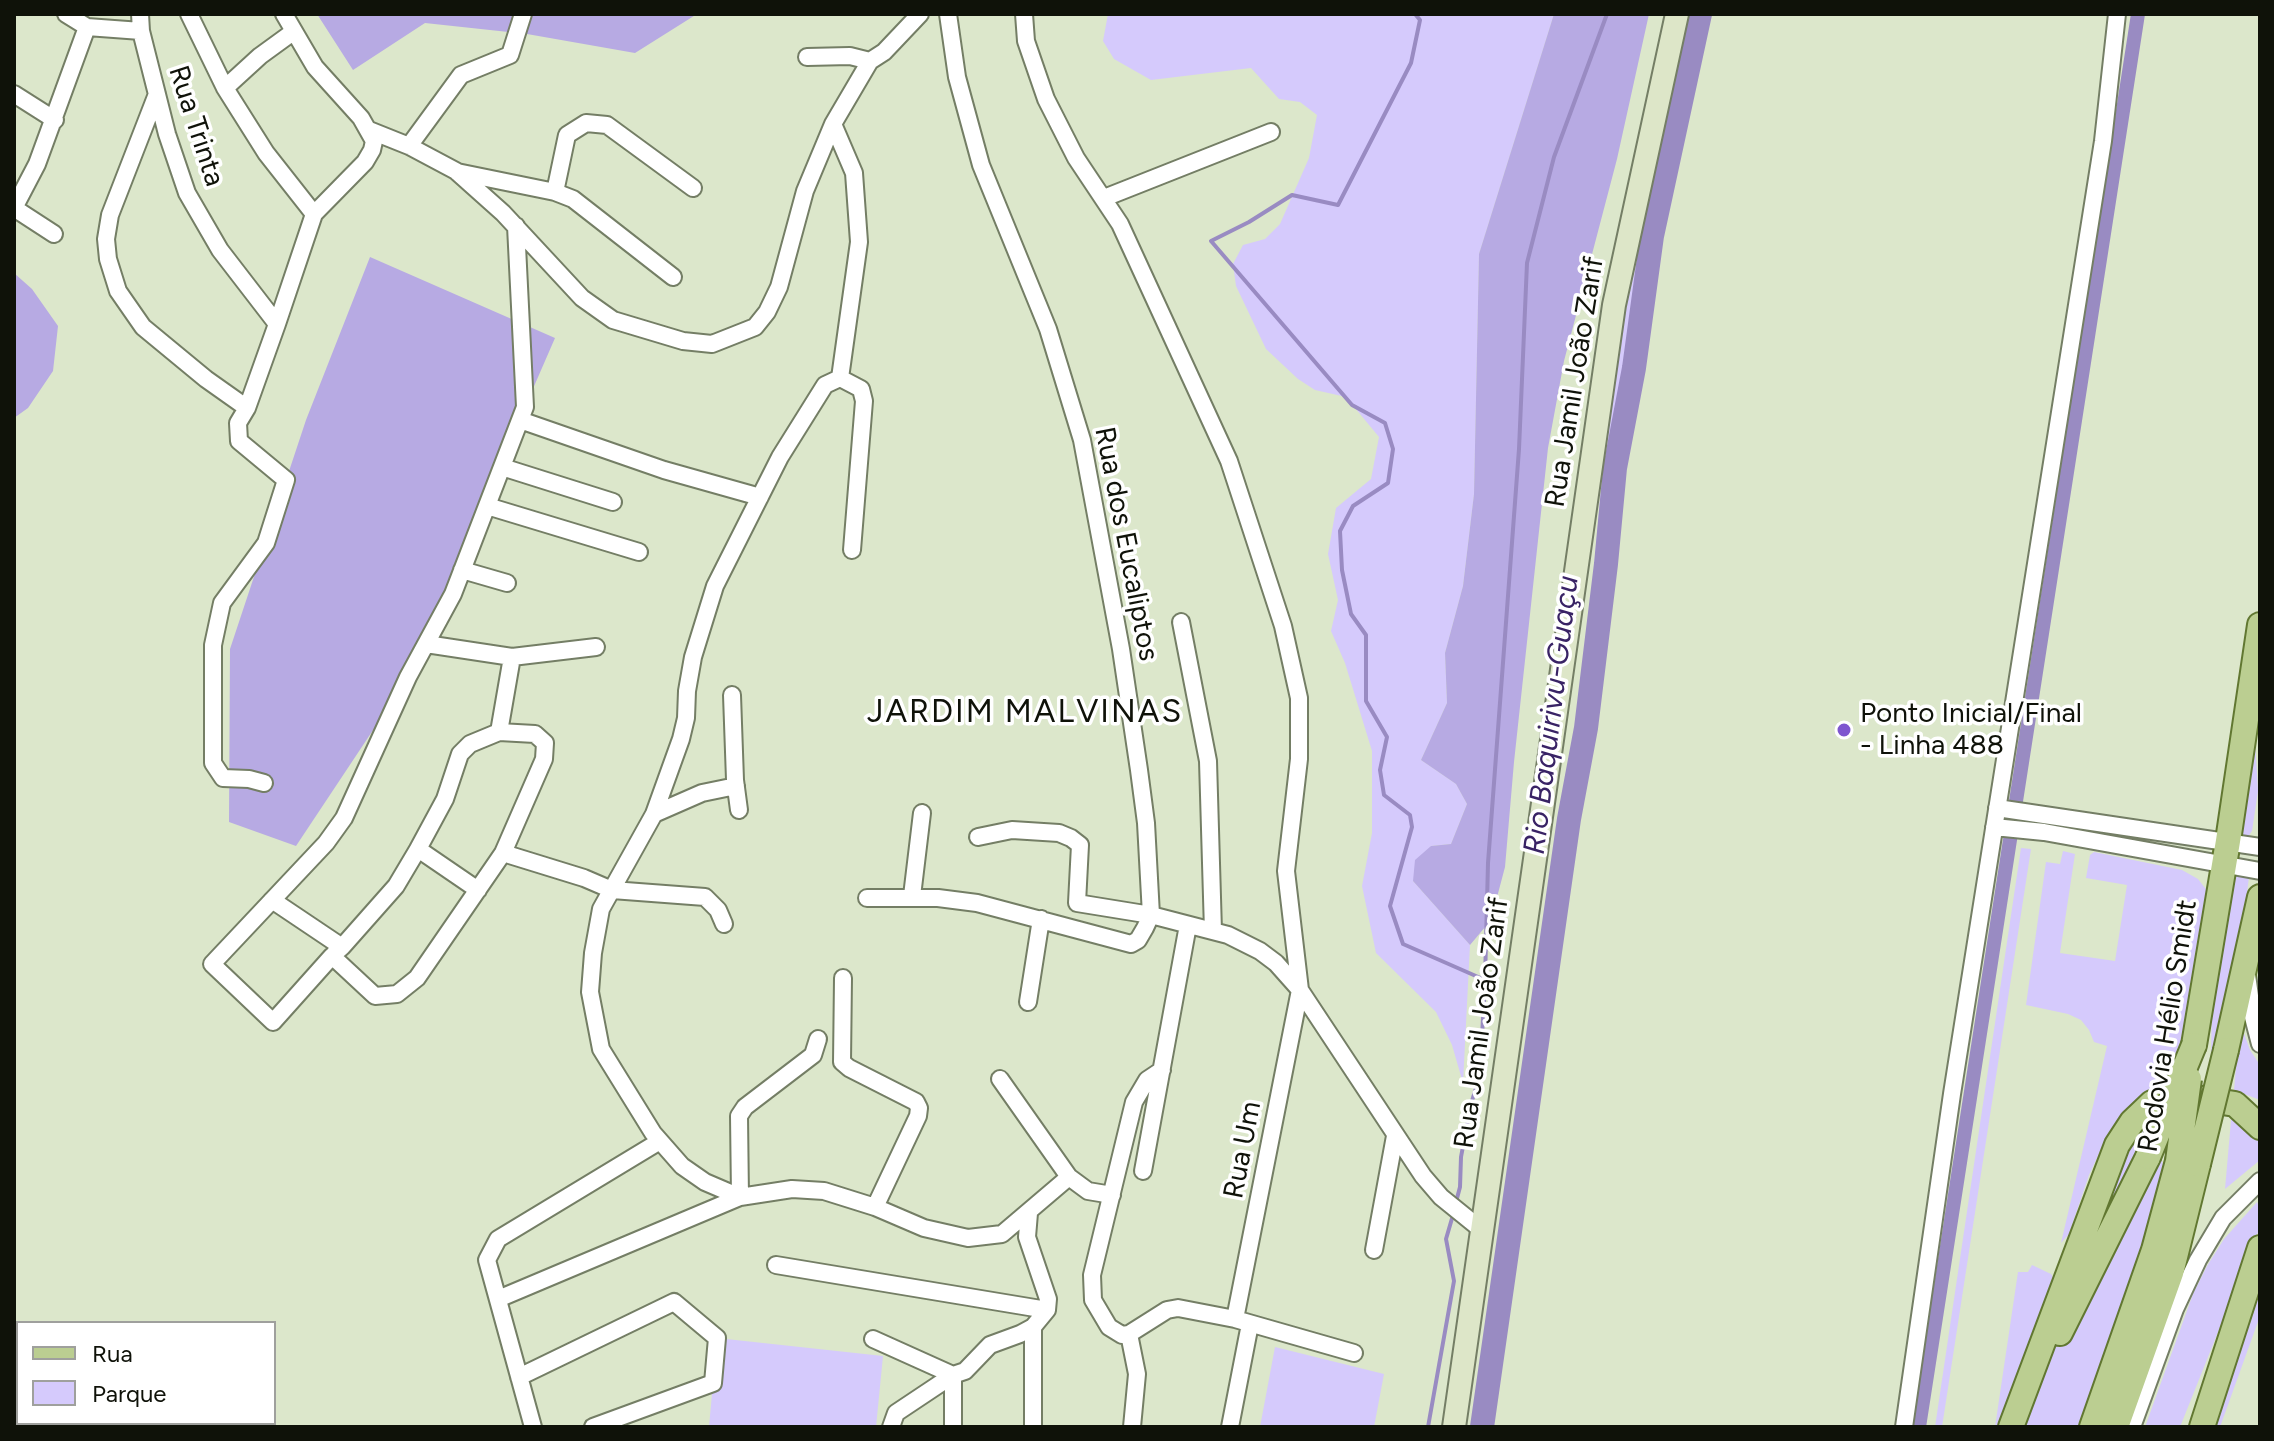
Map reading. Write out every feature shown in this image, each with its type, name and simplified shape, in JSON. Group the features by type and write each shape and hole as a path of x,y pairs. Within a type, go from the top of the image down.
{"main road":[{"name":"Rua Jamil João Zarif","path":"1454,1427 1614,305 1677,14"},
{"name":"Rodovia Hélio Smidt","path":"2116,1427 2171,1273 2188,1163 2194,1045 2260,625"},
{"name":"Rodovia Hélio Smidt","path":"2092,1427 2226,1050 2260,897"},
{"path":"2011,1426 2148,1157 2194,1045"},
{"path":"2011,1426 2106,1173 2124,1133 2143,1110 2165,1098 2190,1097 2235,1104 2260,1127"},
{"path":"2202,1427 2260,1248"}],"street":[{"path":"66,14 87,27 140,22"},
{"path":"189,14 225,88 266,153 314,214"},
{"path":"264,783 223,778 213,763 213,645 222,603 266,543 286,480 239,441 242,416 314,214 365,162 374,141 369,130 315,67 284,14"},
{"path":"409,146 461,75 510,55 523,14"},
{"path":"369,130 409,146 456,171 516,226 582,298 613,320 683,341 712,344 755,327 767,312 779,287 805,191 833,124 870,61 884,52 920,14"},
{"name":"Rua dos Eucaliptos","path":"948,14 957,77 981,165 1048,329 1082,440 1121,649 1137,755 1146,823 1151,915"},
{"path":"1024,14 1026,41 1046,99 1076,158 1120,224 1229,461 1283,626 1299,698 1299,759 1286,871 1300,990"},
{"path":"1904,1427 2001,827 2100,155 2117,14"},
{"name":"Rua Trinta","path":"140,22 167,134 187,193 220,250 277,324"},
{"path":"54,234 14,208 55,120 87,27"},
{"path":"225,88 293,32"},
{"path":"807,57 850,56 870,61"},
{"path":"14,94 55,120"},
{"path":"157,94 110,215 106,239 108,259 118,291 143,327 206,379 242,416"},
{"path":"555,192 567,135 586,123 607,125 693,188"},
{"path":"833,124 854,173 859,242 840,378"},
{"path":"1104,198 1271,132"},
{"path":"456,171 555,192 573,199 673,277"},
{"path":"272,900 337,951 375,996 397,994 417,978 503,853 544,759 545,743 535,734 499,732 470,744 460,754 445,799 396,886 337,951 273,1022 212,964 272,900 326,843 344,818 408,677 453,594 525,407 516,226"},
{"path":"740,1197 705,1182 682,1166 660,1141 601,1049 590,992 593,953 601,909 654,814 681,739 693,657 715,586 780,457 825,385 840,378"},
{"path":"840,378 861,389 864,401 852,550"},
{"path":"520,420 664,470 760,497"},
{"path":"502,467 613,502"},
{"path":"487,506 639,552"},
{"path":"462,570 507,583"},
{"path":"1181,622 1208,761 1213,931"},
{"path":"426,644 512,657 596,647"},
{"path":"499,732 512,657"},
{"path":"732,695 739,810"},
{"path":"654,814 702,793 736,786"},
{"path":"2003,809 2226,853 2260,871"},
{"path":"912,896 922,813"},
{"path":"2001,827 2226,853 2260,847"},
{"path":"978,837 1012,830 1059,833 1071,838 1080,845 1077,903 1151,915 1228,935 1276,963 1300,990 1395,1136 1441,1197 1483,1231"},
{"path":"418,849 478,890"},
{"path":"503,853 612,890 705,897 718,910 724,924"},
{"path":"867,898 912,896 977,903 1131,944 1138,940 1151,915"},
{"path":"1028,1002 1041,919"},
{"path":"1143,1171 1188,925"},
{"path":"2246,968 2260,1044"},
{"path":"843,978 842,1062 916,1102 919,1108 875,1207"},
{"name":"Rua Um","path":"1230,1427 1243,1322 1300,990"},
{"path":"740,1197 739,1116 745,1107 813,1055 818,1039"},
{"path":"1162,1070 1147,1080 1134,1102 1092,1275 1093,1300 1109,1327 1122,1335 1129,1334 1167,1310 1178,1308 1243,1322 1354,1353"},
{"path":"1000,1079 1069,1177 1088,1191 1112,1195"},
{"path":"2235,1104 2260,1107"},
{"path":"1374,1250 1395,1136"},
{"path":"533,1427 487,1260 498,1239 660,1141"},
{"path":"498,1299 740,1197 792,1189 834,1193 924,1228 968,1238 1002,1234 1069,1177"},
{"path":"2132,1427 2175,1309 2198,1260 2223,1218 2260,1181"},
{"path":"891,1427 896,1413 953,1375 965,1371 990,1345 1033,1327 1047,1310 1046,1290 1027,1237 1029,1213"},
{"path":"776,1265 1047,1310"},
{"path":"519,1377 674,1302 717,1338 713,1383 593,1427"},
{"path":"1033,1327 1033,1427"},
{"path":"1129,1334 1137,1374 1132,1427"},
{"path":"873,1339 953,1375"},
{"path":"953,1375 953,1427"}],"green space":[{"path":"1108,14 1554,14 1479,254 1474,494 1463,586 1445,653 1447,703 1421,760 1456,784 1467,804 1451,844 1431,846 1413,881 1470,945 1463,1083 1452,1045 1436,1012 1376,953 1362,886 1372,833 1372,751 1345,663 1331,631 1338,600 1328,554 1336,508 1371,479 1379,437 1346,397 1315,390 1298,379 1266,349 1236,286 1233,264 1243,245 1265,239 1280,224 1309,158 1317,115 1300,102 1279,99 1251,68 1151,80 1114,59 1103,41"},
{"path":"1689,14 1694,14 1648,232 1624,381 1618,399 1609,462 1610,481 1603,514 1602,579 1594,634 1588,636 1605,444 1624,319"},
{"path":"2255,739 2258,791 2252,831 2247,838 2239,833"},
{"path":"2021,848 2031,849 1942,1427 1935,1427"},
{"path":"2063,851 2075,854 2060,953 2115,961 2127,885 2086,878 2090,855 2094,852 2182,870 2198,879 2209,893 2187,1043 2171,1089 2149,1094 2131,1105 2109,1132 2089,1175 2069,1234 2061,1243 2107,1046 2094,1042 2081,1020 2026,1005 2046,862 2060,864"},
{"path":"2235,871 2249,877 2242,932 2214,1054 2211,1053 2212,1005 2229,878"},
{"path":"2240,1022 2250,1050 2260,1065 2260,1100 2234,1090"},
{"path":"2163,1108 2059,1319 2122,1147"},
{"path":"2232,1109 2260,1133 2260,1160 2225,1189"},
{"path":"2162,1161 2164,1167 2150,1226 2080,1427 2020,1427 2030,1396 2064,1329 2158,1162"},
{"path":"2257,1202 2260,1227 2180,1427 2145,1427 2193,1294 2224,1239"},
{"path":"2032,1265 2051,1274 2056,1282 2004,1427 1995,1427 2018,1272 2028,1272"},
{"path":"2260,1278 2260,1316 2220,1427 2210,1427"},
{"path":"717,1338 883,1356 876,1427 709,1427"},
{"path":"1275,1347 1384,1374 1374,1427 1260,1427"}],"shaded area":[{"path":"317,14 697,14 635,53 527,34 425,23 353,70"},
{"path":"1554,14 1649,14 1617,159 1564,361 1548,448 1505,867 1491,920 1470,945 1413,881 1415,860 1431,846 1451,844 1467,804 1456,784 1421,760 1447,703 1445,653 1463,586 1474,494 1479,254"},
{"path":"370,257 555,338 453,594 401,688 296,846 229,822 230,649 306,420"},
{"path":"14,273 32,289 58,326 53,371 28,408 14,418"}],"waterway":[{"path":"1415,14 1420,20 1411,63 1338,205 1292,195 1211,241 1352,405 1385,423 1393,449 1388,483 1353,506 1340,531 1342,570 1351,614 1366,635 1366,701 1387,737 1380,770 1384,795 1410,815 1412,827 1390,906 1403,944 1485,980 1480,1075 1471,1104 1456,1202"},
{"path":"1485,980 1488,863 1519,449 1527,263 1554,157 1607,14"},
{"name":"Rio Baquirivu-Guaçu","path":"1482,1427 1569,819 1586,728 1615,468 1634,368 1652,236 1700,14"},
{"path":"1919,1427 2138,14"},
{"path":"1428,1427 1454,1281 1446,1239 1453,1215"}],"place":[{"name":"Ponto Inicial/Final - Linha 488","path":"1844,730"}],"district":[{"name":"JARDIM MALVINAS","path":"1025,713"}]}
